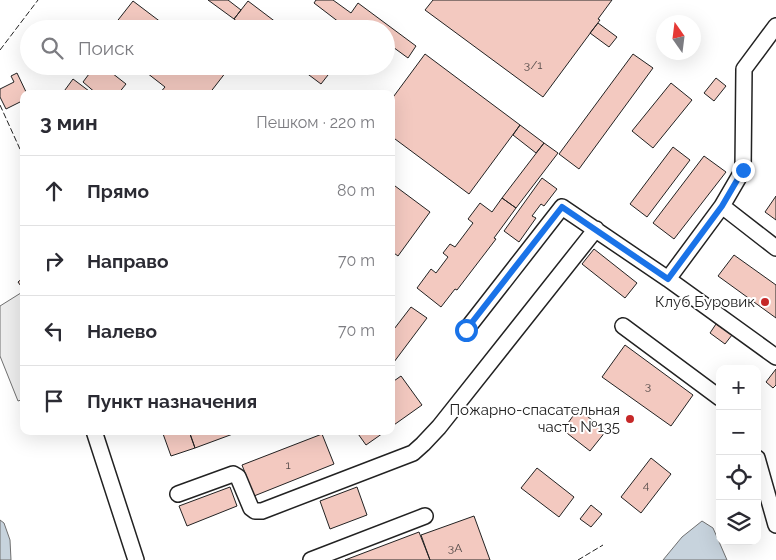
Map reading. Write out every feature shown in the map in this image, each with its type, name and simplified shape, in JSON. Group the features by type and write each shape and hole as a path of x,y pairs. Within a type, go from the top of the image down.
{"street":[{"path":"668,279 722,206 743,170 744,69 776,26"},
{"path":"722,206 776,248"},
{"path":"466,330 562,207 668,279 776,357"},
{"path":"178,494 233,474 238,477 251,508 255,511 262,511 413,453 439,427 596,229"},
{"path":"623,326 716,395"},
{"path":"95,435 136,560"},
{"path":"761,472 776,525"},
{"path":"311,560 425,516"}],"shaded area":[{"path":"20,294 20,400 18,401 0,356 0,306"},
{"path":"0,520 4,523 10,540 11,560 0,560"},
{"path":"702,521 713,528 716,535 716,545 720,545 727,560 663,560 682,537"}],"building":[{"path":"208,0 228,0 241,10 234,19"},
{"path":"316,0 333,0 351,13 358,3 381,20 336,20 314,3"},
{"path":"433,0 612,0 598,19 600,20 543,97 425,10"},
{"path":"133,1 158,20 118,20"},
{"path":"248,1 273,20 235,20 234,19"},
{"path":"598,23 617,37 609,47 590,33"},
{"path":"395,30 416,46 408,58 395,49"},
{"path":"425,54 520,125 469,194 395,139 395,95"},
{"path":"633,54 653,68 579,169 559,154"},
{"path":"17,73 25,90 20,90 20,102 6,109 0,97 0,89 14,82 11,76"},
{"path":"88,75 114,75 126,84 121,90 92,90 83,82"},
{"path":"150,75 224,75 212,90 162,90 165,87"},
{"path":"309,75 328,75 321,84"},
{"path":"716,78 726,86 714,101 704,93"},
{"path":"73,79 88,90 65,90"},
{"path":"671,83 692,100 653,148 632,131"},
{"path":"520,125 544,143 536,153 513,135"},
{"path":"544,143 558,153 516,208 502,198"},
{"path":"673,147 690,160 647,217 630,204"},
{"path":"704,156 726,172 674,239 653,223"},
{"path":"542,178 557,189 544,206 541,204 532,216 536,218 519,242 504,231"},
{"path":"395,186 430,212 398,256 395,254"},
{"path":"776,196 776,220 765,212"},
{"path":"502,198 516,208 494,238 496,239 457,290 455,289 441,307 417,288 431,269 436,273 448,257 443,253 450,244 455,247 473,223 468,219 480,203 492,212"},
{"path":"594,249 637,283 625,298 582,264"},
{"name":"Клуб Буровик","path":"734,255 776,285 776,318 718,276"},
{"path":"411,307 427,318 395,361 395,328"},
{"path":"716,324 732,335 725,344 710,333"},
{"path":"625,345 693,395 671,426 602,377"},
{"path":"776,369 776,385 773,388 766,382"},
{"path":"401,376 422,405 395,424 395,380"},
{"path":"578,409 606,431 590,451 563,430"},
{"path":"163,435 190,435 195,448 171,456"},
{"path":"190,435 230,435 195,448"},
{"path":"319,435 322,435 334,464 254,496 242,465"},
{"path":"359,435 380,435 366,445"},
{"path":"651,458 671,474 641,513 621,497"},
{"path":"537,468 574,497 559,517 521,488"},
{"path":"230,487 237,506 187,526 179,506"},
{"path":"357,487 367,515 330,529 320,501"},
{"path":"591,505 602,514 591,527 580,519"},
{"path":"474,516 490,560 430,560 421,535"},
{"path":"419,532 430,560 345,560"}],"fence":[{"path":"23,20 38,0"},
{"path":"0,50 20,24"},
{"path":"0,105 20,149"},
{"path":"578,560 603,545"}],"place":[{"name":"Клуб Буровик","path":"765,302"},
{"name":"Пожарно-спасательная часть №135","path":"630,419"}],"route":[{"path":"466,330 562,207 668,279 722,206 743,170"}]}
